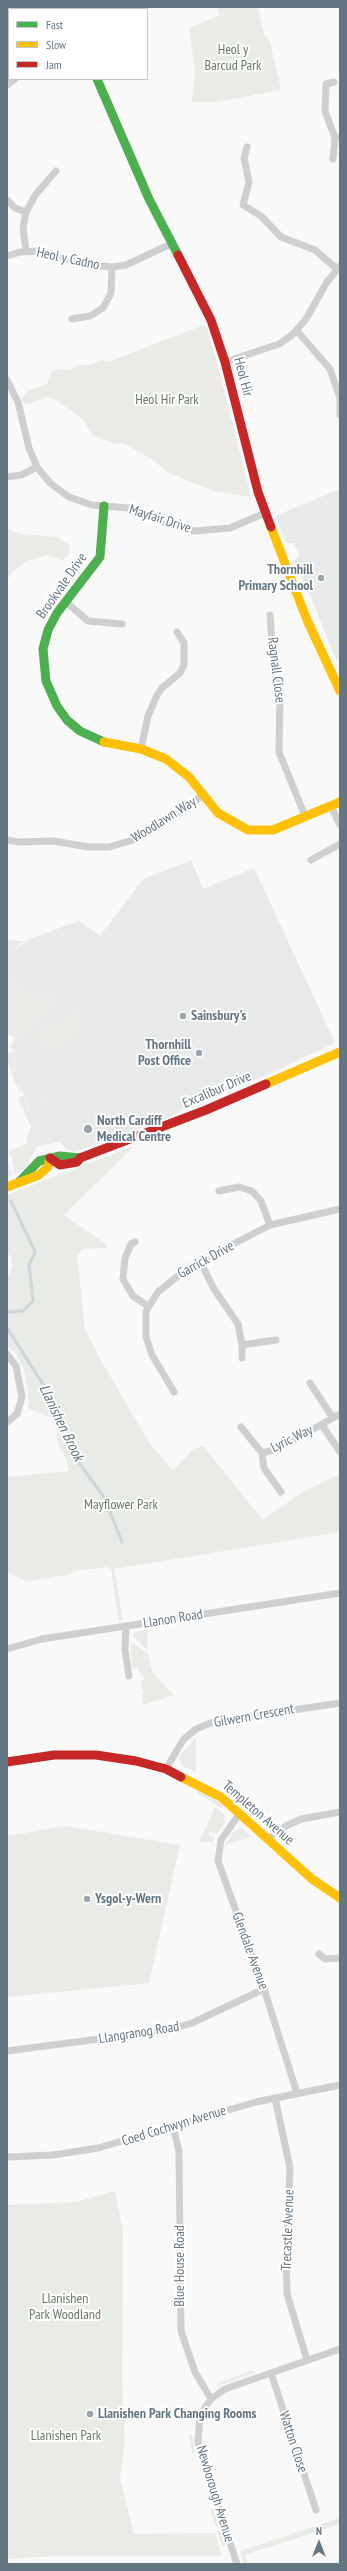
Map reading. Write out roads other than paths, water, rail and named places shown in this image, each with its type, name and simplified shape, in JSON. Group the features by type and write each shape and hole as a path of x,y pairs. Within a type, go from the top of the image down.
{"street":[{"name":"Heol Hir","path":"97,80 129,156 202,300 225,362 252,475 265,513 307,620 340,691"},
{"path":"333,159 337,138 325,111 326,84 334,82"},
{"path":"225,362 279,344 297,331 339,267 315,250 281,237 262,216 243,205 249,182 244,158 247,147"},
{"path":"26,251 23,228 26,212 36,194 56,171"},
{"path":"7,200 15,208 26,212"},
{"name":"Heol y Cadno","path":"7,256 26,251 40,251 88,265 112,267 126,265 173,243"},
{"path":"72,319 90,316 103,308 111,293 112,267"},
{"path":"297,331 330,369 340,398 340,415"},
{"name":"Mayfair Drive","path":"7,380 18,402 29,448 37,467 44,478 63,494 85,503 128,508 181,528 202,532 230,528 265,513"},
{"path":"7,477 21,475 37,467"},
{"name":"Brookvale Drive","path":"104,506 100,557 93,569 66,602 48,630 43,649 44,673 52,698 67,720 90,737 110,745 141,749 173,764 189,777 202,796 218,814 248,830 273,830 340,802"},
{"path":"66,602 88,621 122,624"},
{"name":"Ragnall Close","path":"270,615 274,672 280,692 279,752 305,816"},
{"path":"141,749 148,716 157,695 162,688 180,673 184,665 184,643 177,632"},
{"name":"Woodlawn Way","path":"7,840 18,842 53,841 88,847 109,848 140,838 202,796"},
{"path":"331,806 340,825"},
{"path":"311,860 340,844"},
{"name":"Excalibur Drive","path":"7,1187 19,1182 39,1160 50,1158 60,1166 77,1162 80,1158 212,1108 340,1052"},
{"path":"219,1191 239,1187 252,1191 261,1201 270,1225"},
{"name":"Garrick Drive","path":"174,1392 148,1346 145,1329 148,1306 153,1297 166,1284 200,1261 270,1225 340,1209"},
{"path":"135,1242 131,1244 125,1258 123,1279 133,1296 148,1306"},
{"path":"200,1261 214,1290 238,1324 242,1345 242,1358"},
{"path":"242,1345 266,1343 276,1340"},
{"path":"7,1354 16,1366 22,1397 17,1414 7,1422"},
{"path":"310,1383 333,1418"},
{"name":"Lyric Way","path":"262,1453 278,1449 340,1414"},
{"name":"Lyric Way","path":"322,1425 340,1452"},
{"name":"Lyric Way","path":"241,1427 262,1453 264,1468 282,1492"},
{"name":"Llanon Road","path":"7,1649 42,1639 340,1593"},
{"path":"126,1626 125,1650 129,1676"},
{"name":"Gilwern Crescent","path":"166,1769 183,1740 196,1729 213,1722 340,1703"},
{"name":"Templeton Avenue","path":"7,1762 54,1755 96,1754 136,1761 166,1769 212,1792 240,1813 269,1838 312,1879 340,1898"},
{"path":"269,1838 286,1826 301,1819 340,1812"},
{"name":"Glendale Avenue","path":"240,1813 221,1840 218,1861 264,1989 298,2093"},
{"path":"319,1954 325,1958 340,1958"},
{"name":"Llangranog Road","path":"7,2051 168,2030 192,2023 264,1989"},
{"name":"Coed Cochwyn Avenue","path":"7,2156 85,2151 275,2098 340,2085"},
{"name":"Trecastle Avenue","path":"275,2098 290,2168 286,2255 287,2294 307,2360"},
{"name":"Blue House Road","path":"173,2127 179,2151 181,2331 195,2372 211,2399"},
{"name":"Newborough Avenue","path":"236,2564 198,2443 200,2415 211,2399 225,2389 340,2349"},
{"name":"Watton Close","path":"271,2373 316,2510"}],"waterway":[{"name":"Llanishen Brook","path":"7,1312 23,1311 33,1301 29,1265 35,1252 11,1201"},
{"name":"Llanishen Brook","path":"7,1328 48,1392 72,1453 104,1497 122,1542"}],"place":[{"name":"Thornhill Primary School","path":"321,578"},
{"name":"Sainsbury's","path":"183,1016"},
{"name":"Thornhill Post Office","path":"199,1053"},
{"name":"North Cardiff Medical Centre","path":"88,1129"},
{"name":"Ysgol-y-Wern","path":"87,1899"},
{"name":"Llanishen Park Changing Rooms","path":"90,2414"}],"park label":[{"name":"Heol y Barcud Park","path":"233,58"},
{"name":"Heol Hir Park","path":"167,400"},
{"name":"Mayflower Park","path":"121,1505"},
{"name":"Llanishen Park Woodland","path":"65,2308"},
{"name":"Llanishen Park","path":"66,2436"}]}
